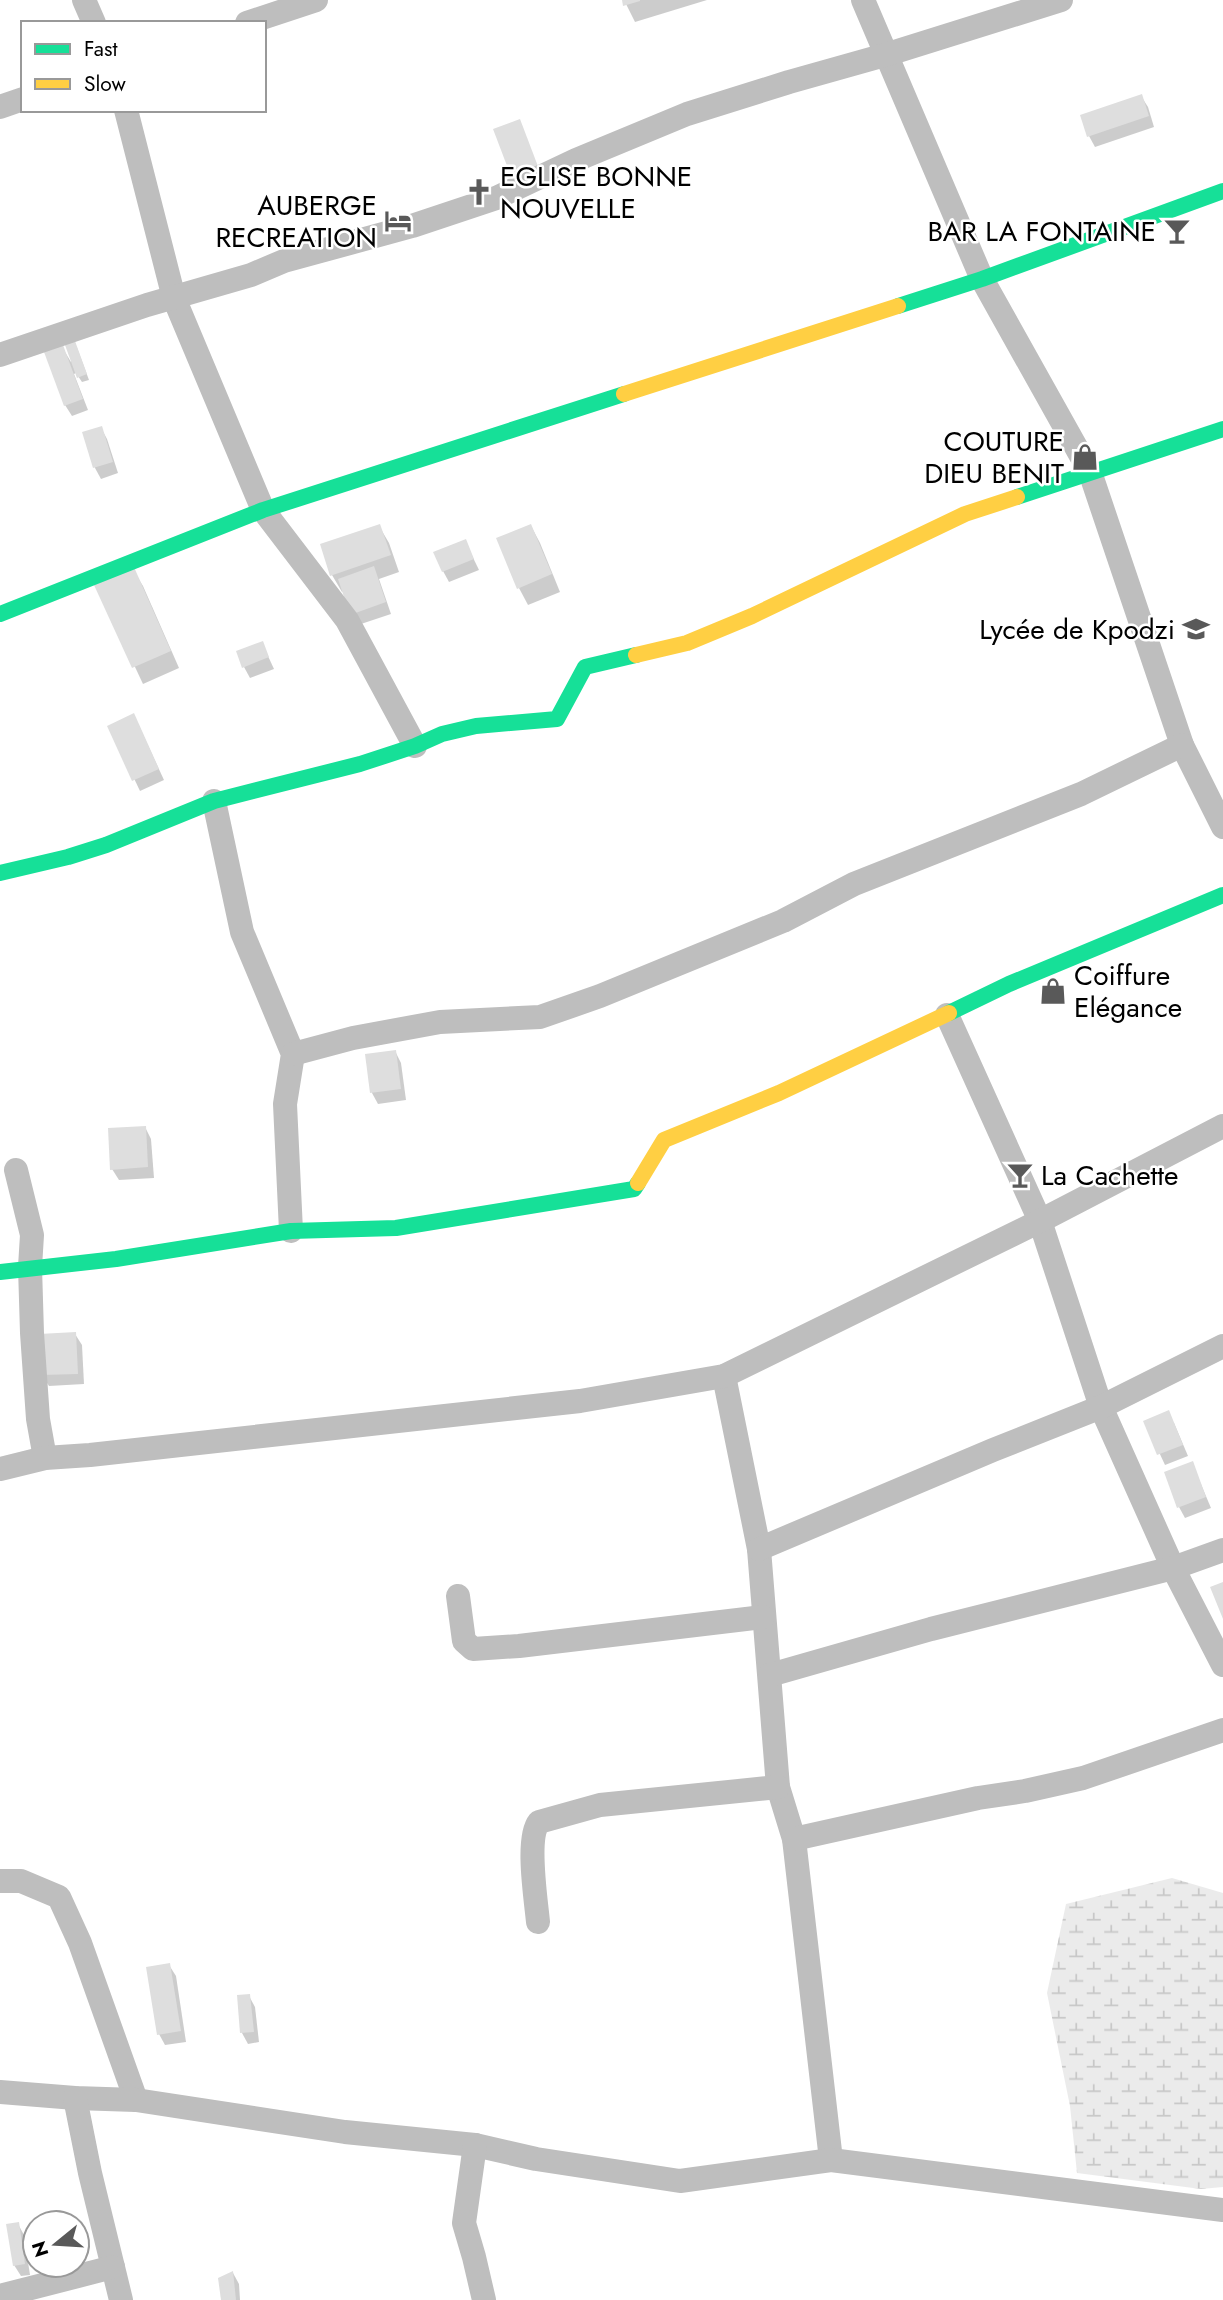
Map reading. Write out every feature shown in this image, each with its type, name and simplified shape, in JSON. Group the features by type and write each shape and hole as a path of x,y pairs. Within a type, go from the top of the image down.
{"street":[{"path":"84,0 93,21"},
{"path":"253,21 316,0"},
{"path":"863,0 982,279 1090,472 1182,745 1223,827"},
{"path":"0,355 147,305 251,275 284,261 412,226 496,198 576,160 688,114 1061,0"},
{"path":"0,107 21,100"},
{"path":"127,112 174,298 263,510 347,620 415,746"},
{"path":"0,614 263,510 982,279 1223,191"},
{"path":"0,873 68,857 106,845 214,801 360,764 442,734 476,726 557,719 585,667 687,643 752,616 965,514 1223,429"},
{"path":"293,1054 353,1038 440,1022 540,1017 600,996 783,921 854,884 1081,794 1182,745"},
{"path":"214,801 242,932 293,1054 285,1104 291,1231"},
{"path":"0,1272 116,1259 291,1231 396,1228 634,1189 664,1140 779,1093 1009,984 1223,895"},
{"path":"947,1015 1040,1221 1101,1407 1172,1568 1223,1665"},
{"path":"0,1469 45,1458 104,1454 580,1401 724,1376 1040,1221 1223,1126"},
{"path":"16,1170 32,1235 30,1267 38,1419 45,1458"},
{"path":"759,1549 1101,1407 1223,1346"},
{"path":"724,1376 759,1549 778,1787 794,1839 831,2160"},
{"path":"770,1675 931,1629 1172,1568 1223,1550"},
{"path":"458,1596 464,1642 473,1649 763,1617"},
{"path":"794,1839 978,1798 1026,1791 1083,1778 1223,1730"},
{"path":"538,1922 533,1834 539,1822 600,1805 778,1787"},
{"path":"0,1881 21,1881 59,1897 80,1943 136,2100"},
{"path":"0,2092 136,2100 345,2132 475,2145 537,2159 680,2181 831,2160 1223,2210"},
{"path":"75,2098 90,2174 121,2300"},
{"path":"475,2145 464,2223 484,2300"},
{"path":"0,2296 113,2267"}],"green space":[{"path":"1172,1878 1223,1893 1223,2187 1201,2189 1077,2173 1070,2106 1047,1993 1066,1904"}],"building":[{"path":"622,0 640,0 640,1 623,6"},
{"path":"1142,94 1149,116 1087,137 1080,115"},
{"path":"520,119 539,169 512,179 493,129"},
{"path":"75,341 87,374 77,378 65,345"},
{"path":"63,345 83,399 64,406 44,352"},
{"path":"102,426 113,462 93,468 82,432"},
{"path":"380,524 391,555 330,576 320,544"},
{"path":"531,524 552,574 517,589 496,538"},
{"path":"466,539 474,559 442,572 433,552"},
{"path":"374,566 386,602 350,615 338,579"},
{"path":"134,567 171,651 132,668 94,585"},
{"path":"263,641 269,657 242,668 236,651"},
{"path":"134,713 159,769 132,781 107,726"},
{"path":"396,1050 401,1089 370,1093 365,1054"},
{"path":"146,1126 148,1167 110,1170 108,1128"},
{"path":"76,1332 78,1374 41,1375 39,1334"},
{"path":"1169,1410 1183,1445 1157,1455 1143,1421"},
{"path":"1193,1461 1206,1497 1177,1508 1164,1472"},
{"path":"1223,1582 1223,1619 1210,1587"},
{"path":"170,1963 181,2031 157,2035 146,1967"},
{"path":"250,1994 254,2032 240,2033 237,1995"},
{"path":"19,2222 21,2265 13,2266 6,2224"},
{"path":"233,2271 236,2300 221,2300 218,2278"}],"traffic: fast":[{"path":"898,306 982,279 1223,191"},
{"path":"0,614 263,510 624,394"},
{"path":"1017,497 1223,429"},
{"path":"0,873 68,857 106,845 214,801 360,764 442,734 476,726 557,719 585,667 636,655"},
{"path":"949,1013 1009,984 1223,895"},
{"path":"0,1272 116,1259 291,1231 396,1228 634,1189 638,1183"}],"traffic: slow":[{"path":"624,394 898,306"},
{"path":"636,655 687,643 752,616 965,514 1017,497"},
{"path":"638,1183 664,1140 779,1093 949,1013"}],"place":[{"name":"EGLISE BONNE NOUVELLE","path":"479,192"},
{"name":"AUBERGE RECREATION","path":"398,221"},
{"name":"BAR LA FONTAINE","path":"1177,231"},
{"name":"COUTURE DIEU BENIT","path":"1085,457"},
{"name":"Lycée de Kpodzi","path":"1196,629"},
{"name":"Coiffure Elégance","path":"1053,991"},
{"name":"La Cachette","path":"1020,1175"}]}
